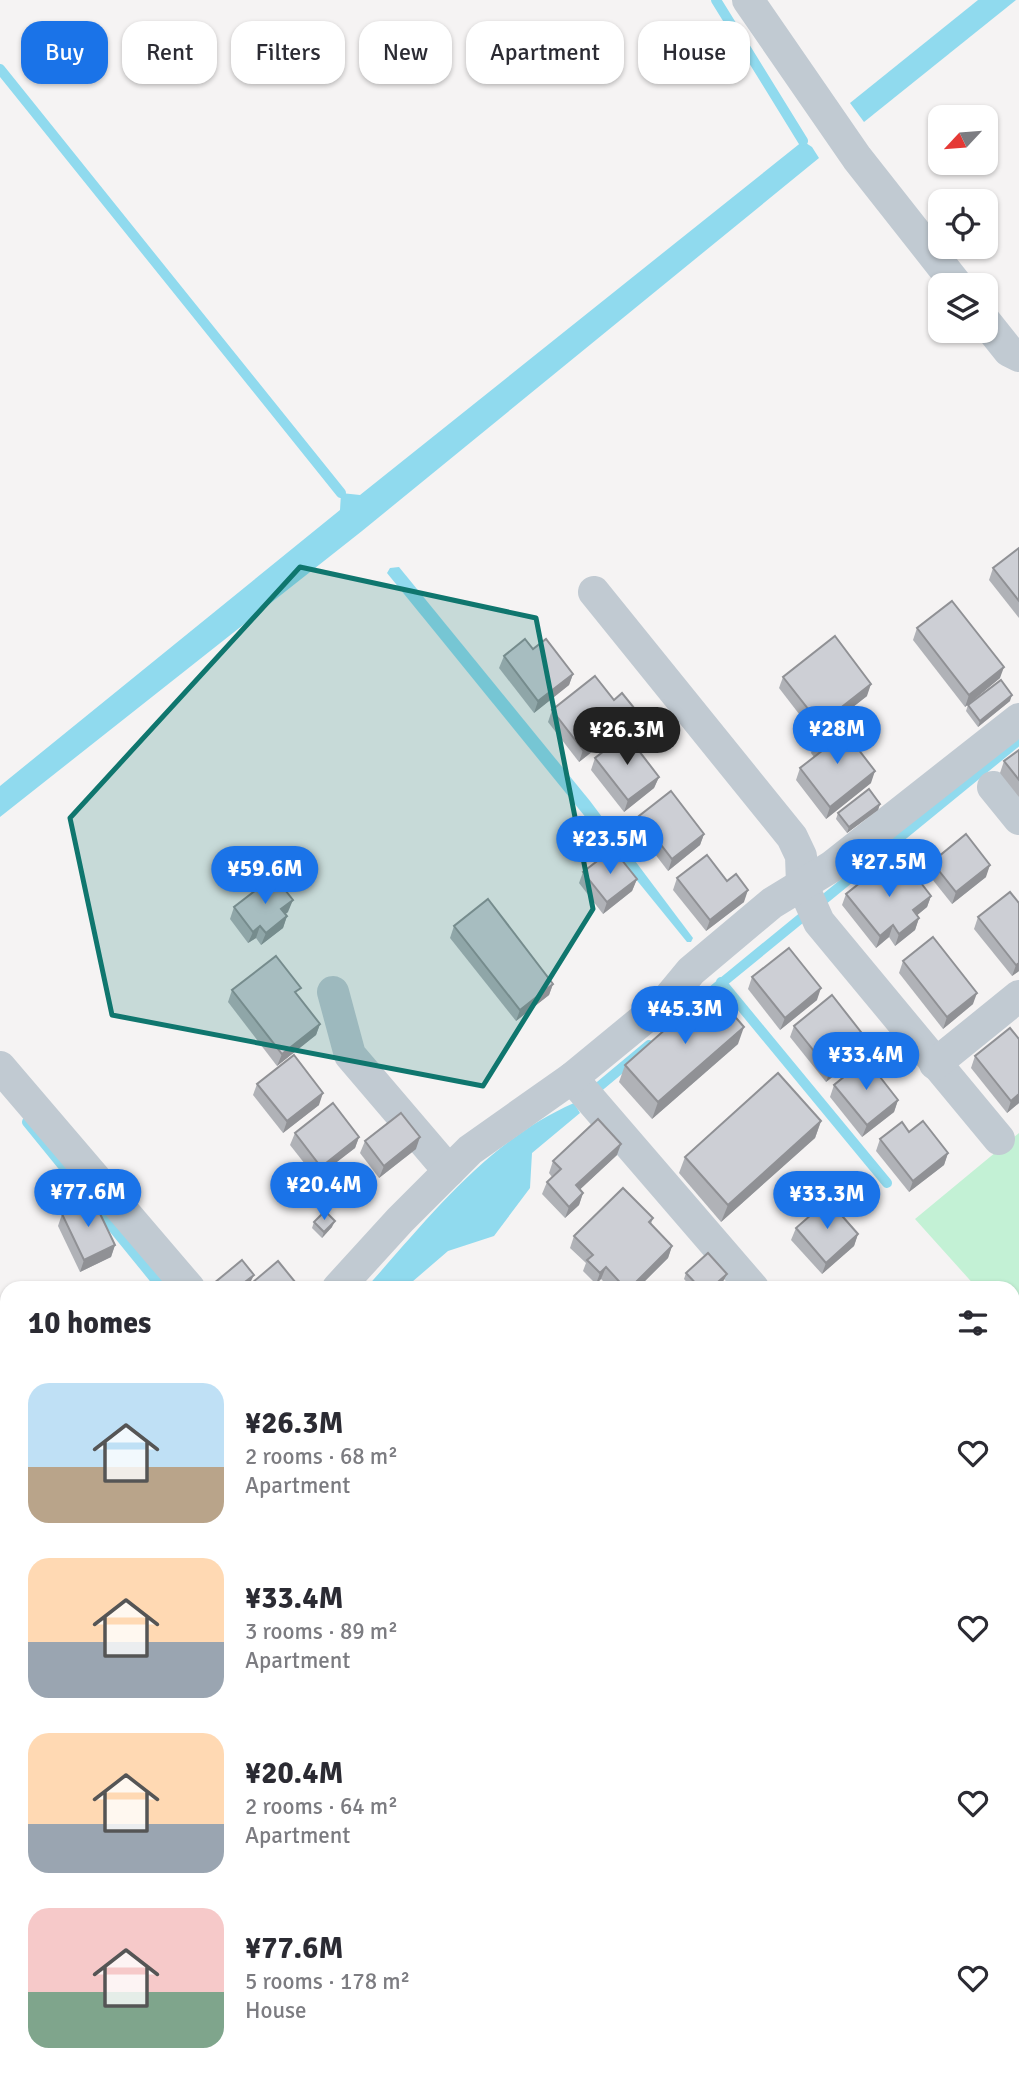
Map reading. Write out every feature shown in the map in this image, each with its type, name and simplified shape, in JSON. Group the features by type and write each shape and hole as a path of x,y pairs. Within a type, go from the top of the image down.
{"street":[{"path":"748,0 857,158 948,273"},
{"path":"998,337 1009,351 1019,356"},
{"path":"594,592 792,837 801,856 802,884 819,922 999,1139"},
{"path":"345,1281 470,1150 572,1078 667,1000 701,962 772,903 831,867 1019,719"},
{"path":"993,787 1019,819"},
{"path":"333,992 350,1055 449,1171"},
{"path":"935,1065 1019,996"},
{"path":"0,1067 183,1281"},
{"path":"572,1078 747,1281"}],"highlighted area":[{"path":"300,567 536,618 593,909 483,1086 112,1015 70,818"}],"green space":[{"path":"1019,1133 1019,1281 971,1281 915,1219"}],"water":[{"path":"978,0 1016,0 864,122 850,103"},
{"path":"803,141 812,147 819,158 362,531 0,817 0,786 340,510 341,493 360,495"},
{"path":"399,567 590,801 693,938 691,942 687,942 387,573 390,568"},
{"path":"574,1103 580,1113 532,1153 530,1188 494,1236 448,1251 413,1281 372,1281 436,1209 486,1160 543,1119"}],"building":[{"path":"1019,548 1019,601 993,568"},
{"path":"952,601 1004,667 969,695 917,628"},
{"path":"835,636 871,684 820,724 783,677"},
{"path":"525,639 533,649 546,639 573,674 538,701 504,656"},
{"path":"595,676 614,700 622,693 635,709 583,750 552,710"},
{"path":"1001,680 1012,695 980,721 968,705"},
{"path":"838,723 875,771 830,807 800,768 823,750 815,741"},
{"path":"626,734 659,777 628,800 595,758"},
{"path":"1019,750 1019,780 1004,761"},
{"path":"869,789 880,804 849,827 838,813"},
{"path":"671,791 704,834 672,859 639,816"},
{"path":"966,834 990,865 956,892 932,862"},
{"path":"613,849 637,879 607,902 583,872"},
{"path":"707,855 727,881 736,874 748,890 710,920 677,878"},
{"path":"890,859 907,880 914,874 931,896 913,910 919,918 899,934 893,925 880,936 846,894"},
{"path":"274,876 293,900 281,909 287,916 266,933 260,926 253,932 234,907"},
{"path":"1010,892 1019,903 1019,963 1016,965 978,917"},
{"path":"488,899 553,984 520,1010 454,926"},
{"path":"933,937 977,993 947,1017 903,961"},
{"path":"789,948 821,988 785,1018 752,977"},
{"path":"276,956 301,988 295,992 320,1024 282,1054 232,990"},
{"path":"711,989 744,1027 658,1102 625,1065"},
{"path":"832,995 868,1041 830,1071 794,1026"},
{"path":"1010,1028 1019,1039 1019,1094 1011,1101 975,1056"},
{"path":"294,1055 323,1093 287,1121 257,1084"},
{"path":"866,1059 898,1100 867,1125 834,1085"},
{"path":"778,1073 821,1121 728,1205 685,1157"},
{"path":"333,1103 359,1137 321,1167 295,1133"},
{"path":"401,1113 420,1137 384,1166 365,1141"},
{"path":"598,1119 621,1144 576,1185 583,1193 569,1207 547,1182 561,1169 553,1161"},
{"path":"923,1121 948,1153 913,1181 880,1139 902,1122 909,1132"},
{"path":"623,1188 653,1218 649,1222 672,1246 637,1281 619,1281 606,1267 600,1273 587,1260 593,1255 574,1236"},
{"path":"93,1199 115,1245 84,1260 62,1214"},
{"path":"828,1200 858,1234 826,1263 796,1228"},
{"path":"325,1211 335,1221 324,1232 314,1222"},
{"path":"708,1253 727,1274 719,1281 693,1281 686,1273"},
{"path":"242,1260 254,1275 246,1281 217,1281"},
{"path":"278,1261 294,1281 254,1281"}],"waterway":[{"path":"716,0 803,141"},
{"path":"0,69 341,493"},
{"path":"701,1000 1019,740"},
{"path":"721,982 887,1183"},
{"path":"589,1095 649,1045"},
{"path":"27,1122 156,1281"}]}
